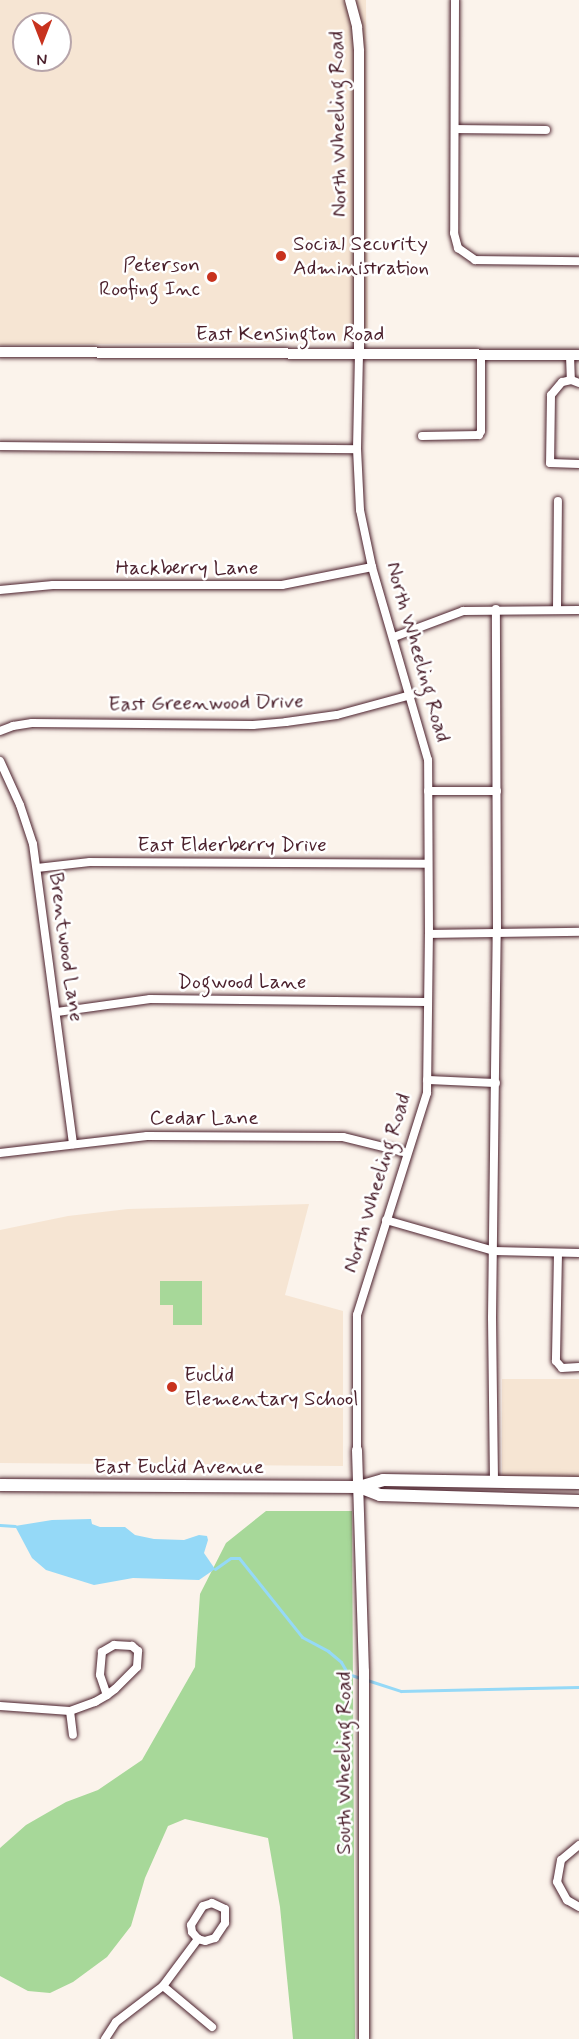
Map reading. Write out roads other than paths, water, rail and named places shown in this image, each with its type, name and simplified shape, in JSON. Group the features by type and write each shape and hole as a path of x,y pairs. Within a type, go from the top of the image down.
{"main road":[{"name":"East Euclid Avenue","path":"0,1485 358,1487 383,1480 579,1483"},
{"name":"East Euclid Avenue","path":"358,1487 380,1495 579,1501"}],"street":[{"name":"North Wheeling Road","path":"350,0 357,27 359,51 360,354 357,449 360,510 372,567 425,743 428,790 429,934 427,1080 423,1107 357,1315 358,1487"},
{"path":"455,0 454,233 461,252 470,258 481,260 579,261"},
{"path":"455,129 546,130"},
{"name":"East Kensington Road","path":"0,352 575,355"},
{"path":"422,436 479,435 482,431 481,354"},
{"path":"575,355 575,381 557,386 551,395 550,463 579,464"},
{"path":"0,446 357,449"},
{"path":"557,609 558,501"},
{"name":"Hackberry Lane","path":"0,590 53,585 282,585 372,567"},
{"path":"494,1481 496,609"},
{"path":"394,637 463,611 579,610"},
{"name":"East Greenwood Drive","path":"0,731 32,723 253,724 286,722 337,714 411,695"},
{"name":"Brentwood Lane","path":"0,761 28,825 37,868 72,1144"},
{"path":"428,790 497,791"},
{"name":"East Elderberry Drive","path":"37,868 90,862 428,864"},
{"path":"429,934 579,932"},
{"name":"Dogwood Lane","path":"57,1012 150,999 427,1002"},
{"path":"427,1080 496,1083"},
{"name":"Cedar Lane","path":"0,1154 147,1136 333,1137 361,1140 407,1153"},
{"path":"386,1220 494,1251 579,1254"},
{"path":"558,1253 556,1362 562,1368 579,1367"},
{"name":"South Wheeling Road","path":"358,1487 364,1671 364,2039"},
{"path":"0,1706 70,1711 107,1695 137,1667 138,1651 132,1646 114,1644 102,1652 100,1675 107,1695"},
{"path":"70,1711 72,1736"},
{"path":"579,1845 561,1860 557,1882 567,1900 579,1907"},
{"path":"212,1903 222,1906 226,1913 225,1923 215,1938 205,1941 198,1939 192,1932 191,1924 203,1906 212,1903"},
{"path":"105,2039 116,2022 162,1986 198,1939"},
{"path":"162,1986 212,2027"}],"water":[{"path":"91,1519 92,1524 100,1527 125,1527 135,1535 154,1539 184,1540 199,1535 207,1536 204,1553 215,1569 199,1580 133,1578 94,1585 46,1570 32,1558 15,1526 52,1520"}],"waterway":[{"path":"0,1525 15,1526"},
{"path":"215,1569 231,1558 239,1558 302,1637 328,1651 341,1662 348,1674 360,1678"},
{"path":"367,1680 401,1691 579,1687"}],"place":[{"name":"Social Security Administration","path":"281,256"},
{"name":"Peterson Roofing Inc","path":"212,277"},
{"name":"Euclid Elementary School","path":"172,1387"}]}
